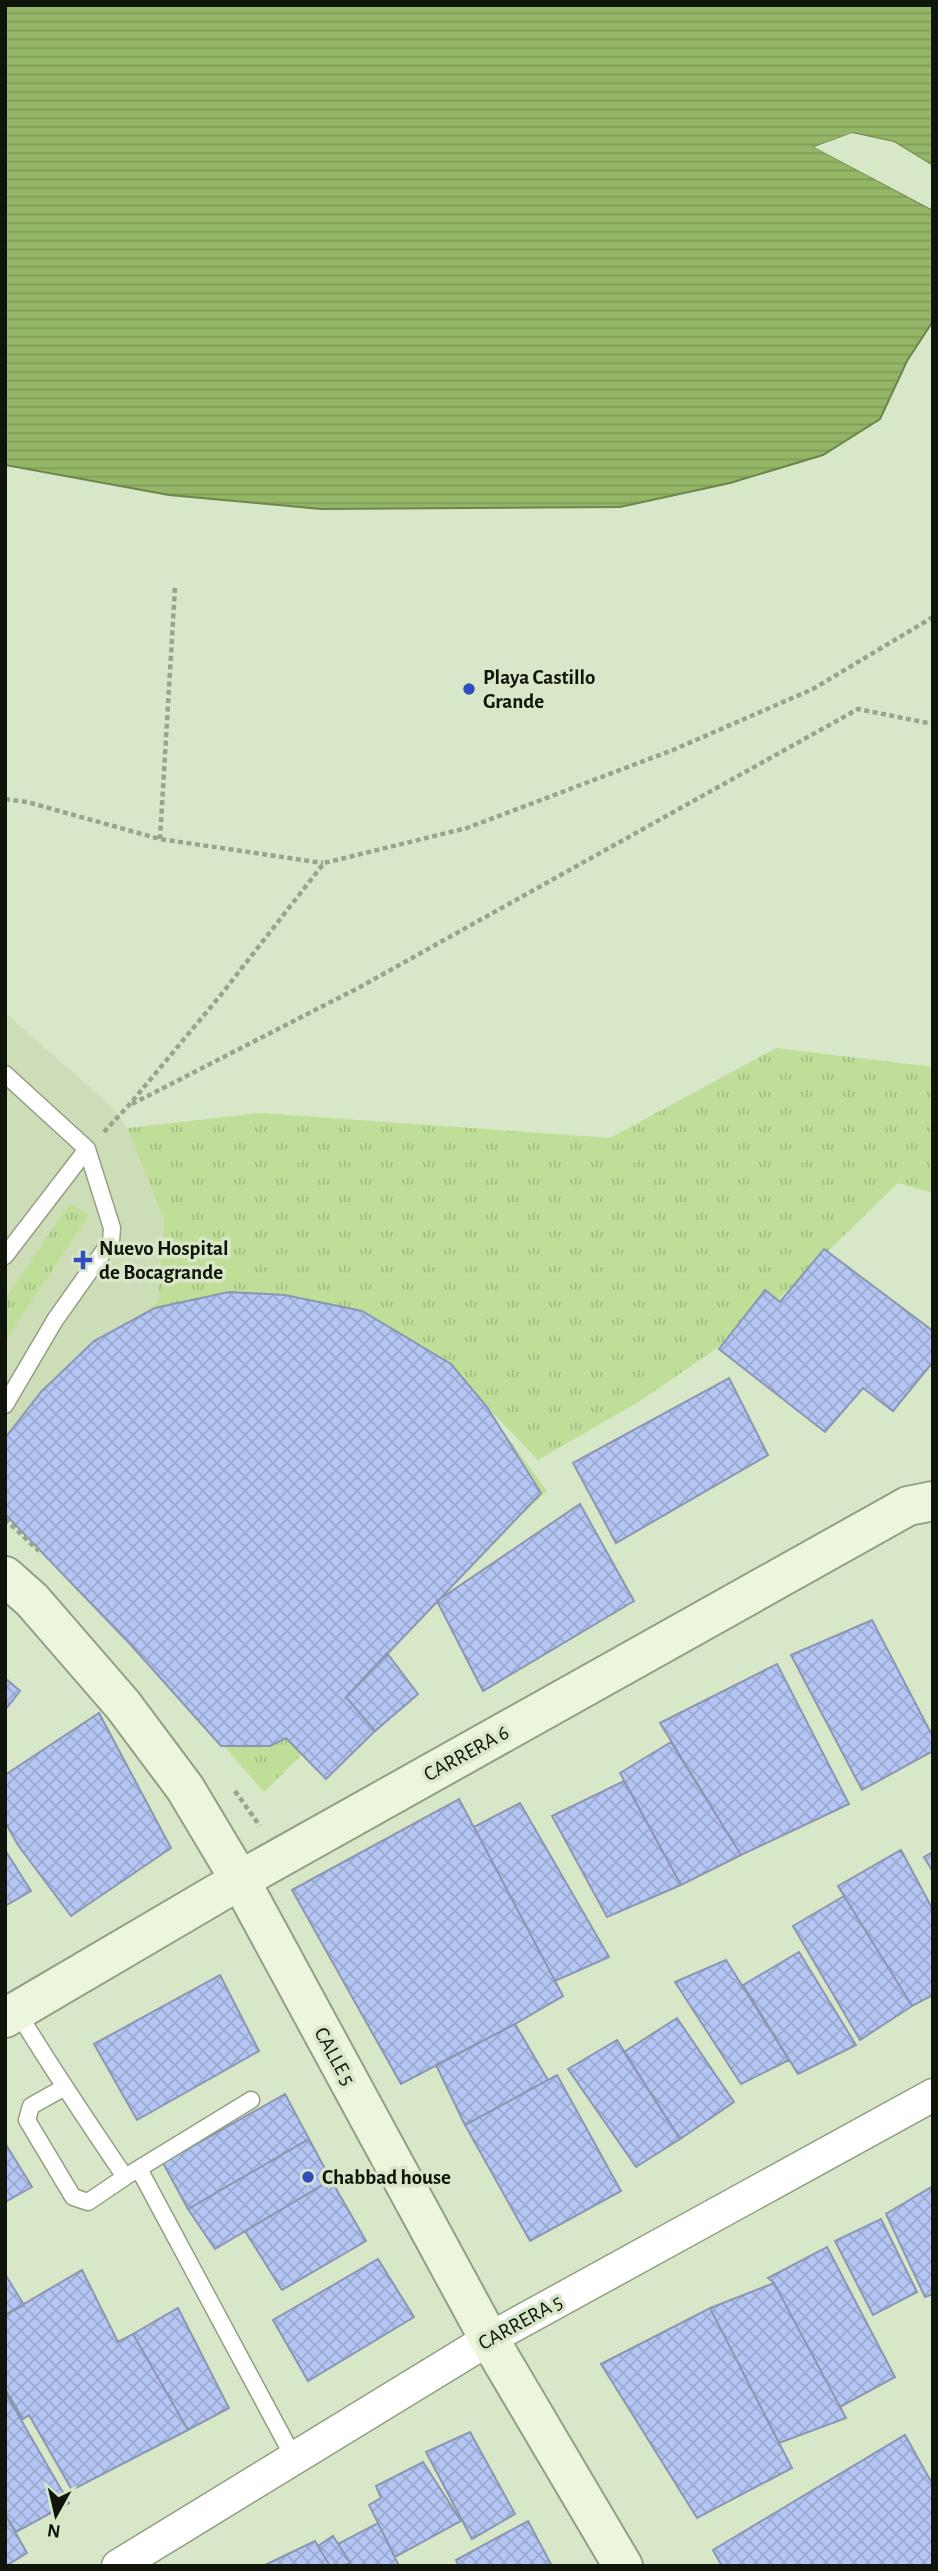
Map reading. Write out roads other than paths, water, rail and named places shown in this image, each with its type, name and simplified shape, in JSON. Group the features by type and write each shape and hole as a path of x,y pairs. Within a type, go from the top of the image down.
{"street":[{"name":"CARRERA 6","path":"11,2014 240,1880 908,1506 933,1501"},
{"name":"CALLE 5","path":"5,1576 32,1600 123,1705 185,1788 240,1880 489,2339 623,2566"},
{"name":"CARRERA 5","path":"118,2566 489,2339 933,2095"}],"lane":[{"path":"5,1074 77,1137 87,1149 113,1228 111,1241 54,1320 5,1405"},
{"path":"5,1256 87,1149"},
{"path":"11,2014 132,2173 294,2458"},
{"path":"65,2087 30,2106 27,2120 73,2197 88,2202 251,2099"}],"place":[{"name":"Playa Castillo Grande","path":"469,689"},
{"name":"Nuevo Hospital de Bocagrande","path":"83,1260"},
{"name":"Chabbad house","path":"308,2177"}]}
